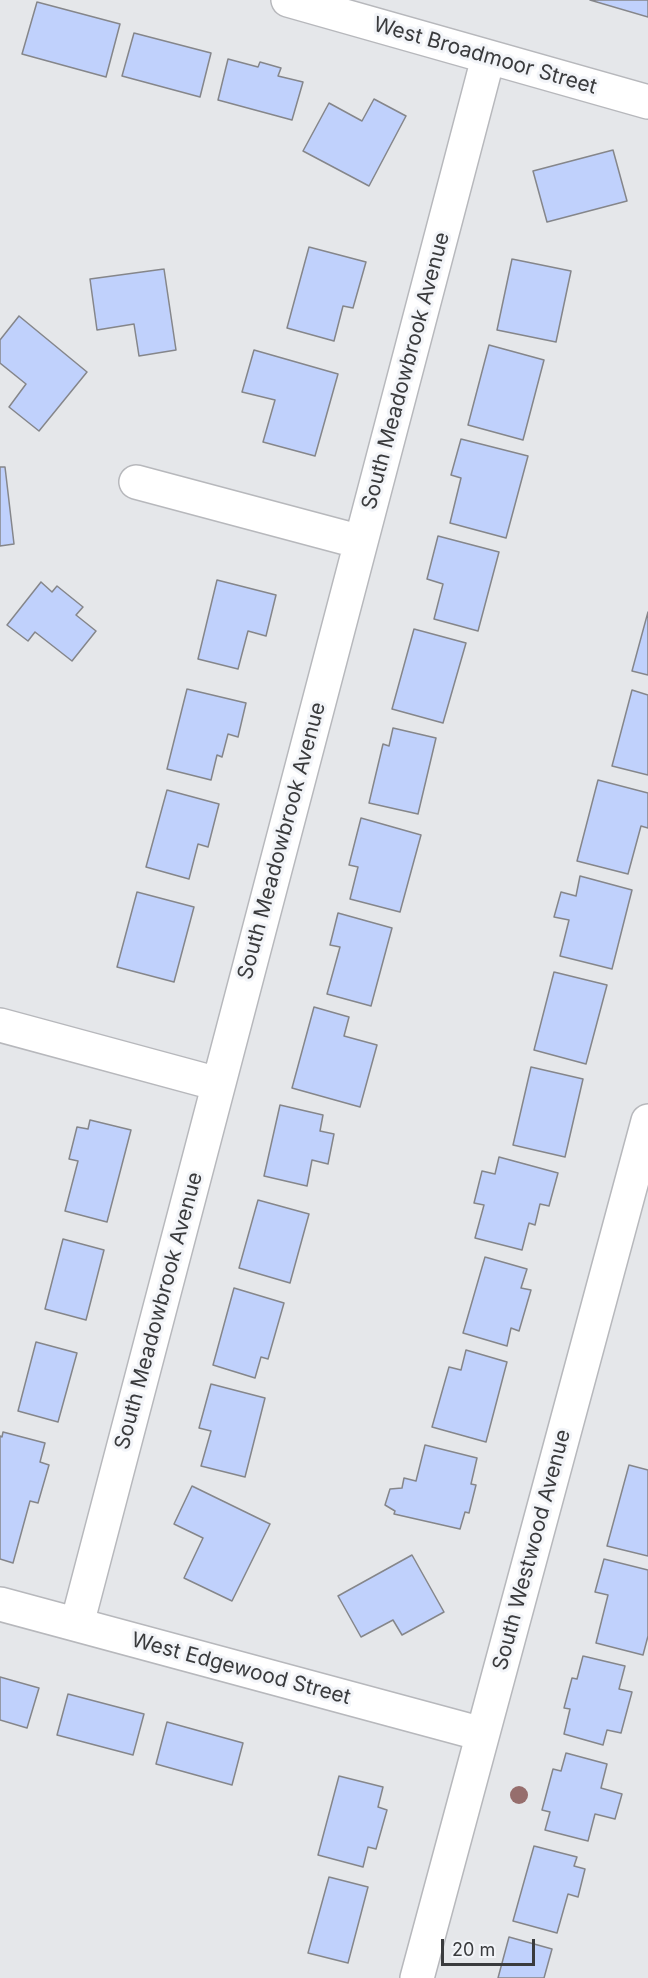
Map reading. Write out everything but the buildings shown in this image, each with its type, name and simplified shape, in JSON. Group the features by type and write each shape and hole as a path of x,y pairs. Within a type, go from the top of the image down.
{"street":[{"name":"West Broadmoor Street","path":"288,0 648,102"},
{"name":"South Meadowbrook Avenue","path":"77,1624 488,58"},
{"path":"136,482 361,543"},
{"path":"0,1025 218,1084"},
{"name":"South Westwood Avenue","path":"417,1978 648,1121"},
{"name":"West Edgewood Street","path":"0,1604 482,1734"}]}
